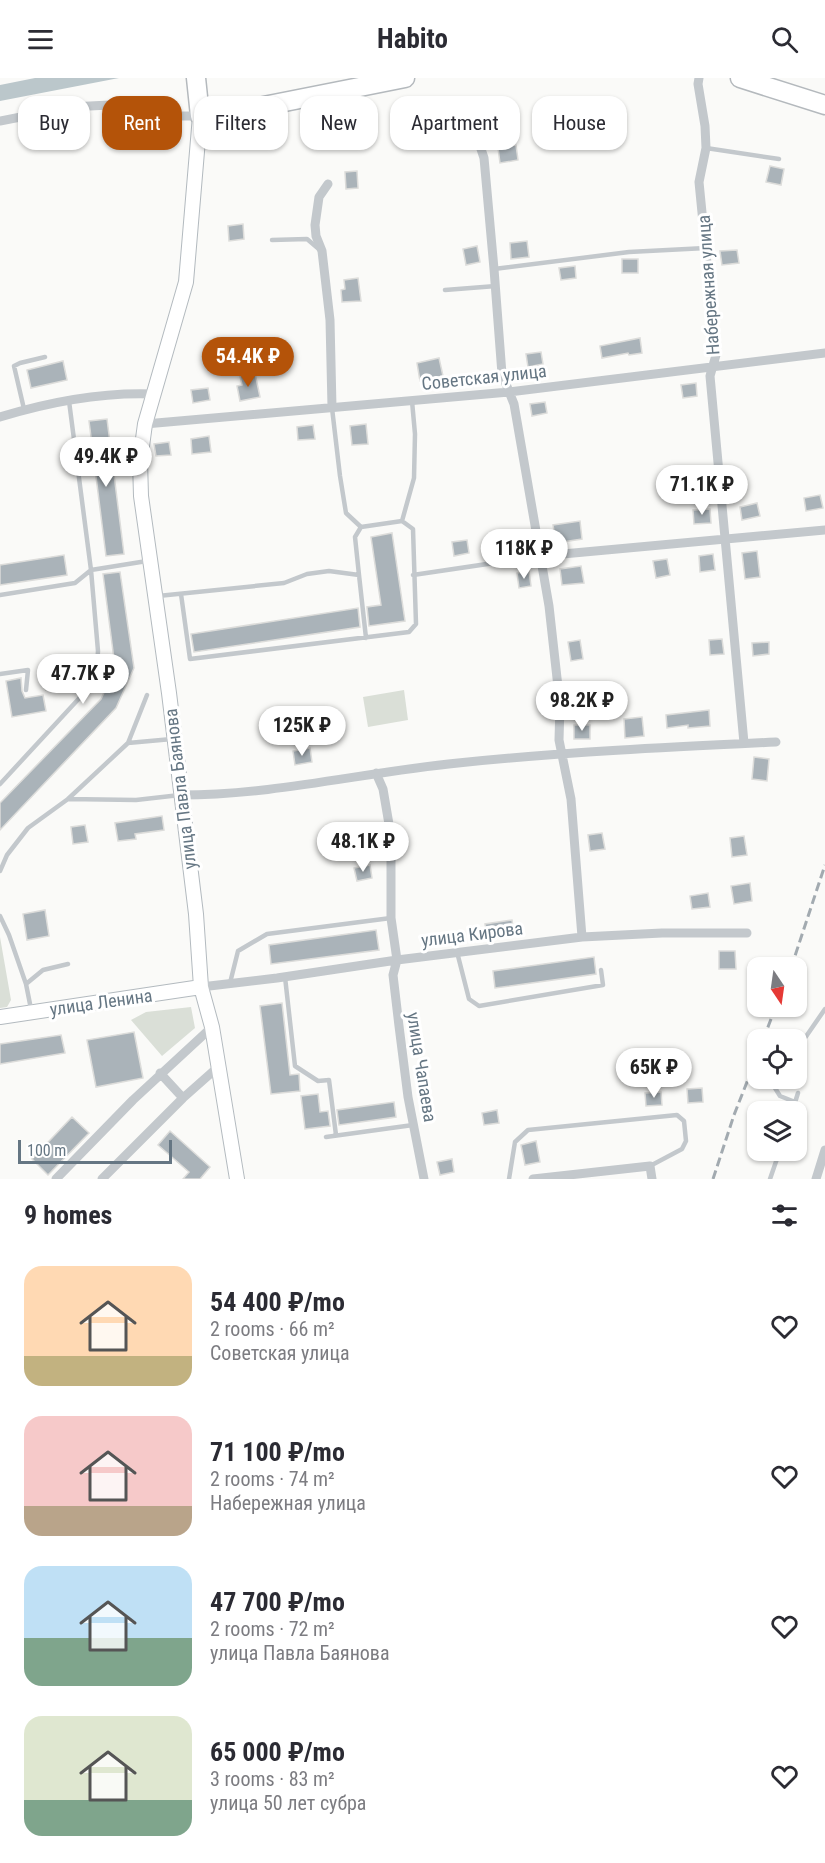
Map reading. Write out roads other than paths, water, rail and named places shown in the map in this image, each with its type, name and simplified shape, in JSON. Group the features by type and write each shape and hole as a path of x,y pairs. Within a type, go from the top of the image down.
{"highway":[{"path":"196,78 198,96"},
{"path":"288,101 405,78"},
{"path":"740,78 825,105"}],"main road":[{"name":"улица Павла Баянова","path":"197,150 186,282 145,424 140,461 141,496 196,914 201,987 212,1028 237,1179"},
{"name":"улица Ленина","path":"0,1017 201,987"}],"street":[{"name":"Набережная улица","path":"699,78 706,148 699,182 716,355 710,376 744,743"},
{"path":"0,121 71,107 109,105 160,116 194,116"},
{"path":"481,150 496,286 502,374 514,404 542,556 560,705 559,740 572,798 582,937"},
{"path":"328,184 319,197 315,225 316,236 322,251 330,320 332,407"},
{"name":"Советская улица","path":"145,424 509,392 825,352"},
{"path":"0,417 24,409 108,394 154,394"},
{"path":"542,556 825,530"},
{"path":"181,795 283,787 457,763 562,753 777,742"},
{"name":"улица Чапаева","path":"376,773 383,789 391,836 391,918 397,960 393,975 408,1097 424,1179"},
{"name":"улица Кирова","path":"201,987 582,937 662,933 747,933"},
{"path":"56,1179 160,1073 212,1028"},
{"path":"102,1179 183,1098 218,1067"},
{"path":"160,1073 183,1098"},
{"path":"816,1179 825,1150"},
{"path":"533,1179 650,1166 652,1179"}],"lane":[{"path":"706,148 779,159"},
{"path":"272,240 307,239 322,251"},
{"path":"494,269 629,252 706,248"},
{"path":"445,290 496,286"},
{"path":"24,409 14,366 45,357"},
{"path":"402,521 414,478 415,434 412,401"},
{"path":"0,784 96,679 98,651 91,570 69,402"},
{"path":"332,407 346,513 361,527"},
{"path":"181,594 190,660 409,632 416,624 413,530 402,521 361,527"},
{"path":"361,527 355,537 366,638"},
{"path":"414,575 542,556"},
{"path":"0,596 75,583 91,570 150,560"},
{"path":"155,597 285,582 307,574 329,571 359,575"},
{"path":"0,674 28,670 26,690"},
{"path":"96,679 105,684"},
{"path":"0,871 7,855 28,828 68,800 128,743 147,695"},
{"path":"128,743 161,739 174,740"},
{"path":"68,800 136,800 181,795"},
{"path":"0,916 26,984 32,1012"},
{"path":"230,983 238,951 267,934 391,918"},
{"path":"457,952 469,999 479,1006 603,985 601,970"},
{"path":"26,984 43,970 68,964"},
{"path":"285,977 295,1066 318,1081 329,1080 336,1135"},
{"path":"807,1035 825,1009"},
{"path":"776,1089 780,1096 792,1101"},
{"path":"795,1101 798,1093"},
{"path":"509,1179 514,1142 528,1130 677,1115 684,1121 686,1141 682,1149 650,1166"},
{"path":"326,1137 414,1125"},
{"path":"770,1179 776,1161"}],"railway":[{"path":"795,957 825,865"},
{"path":"767,1029 772,1017"},
{"path":"713,1179 747,1082"}]}
